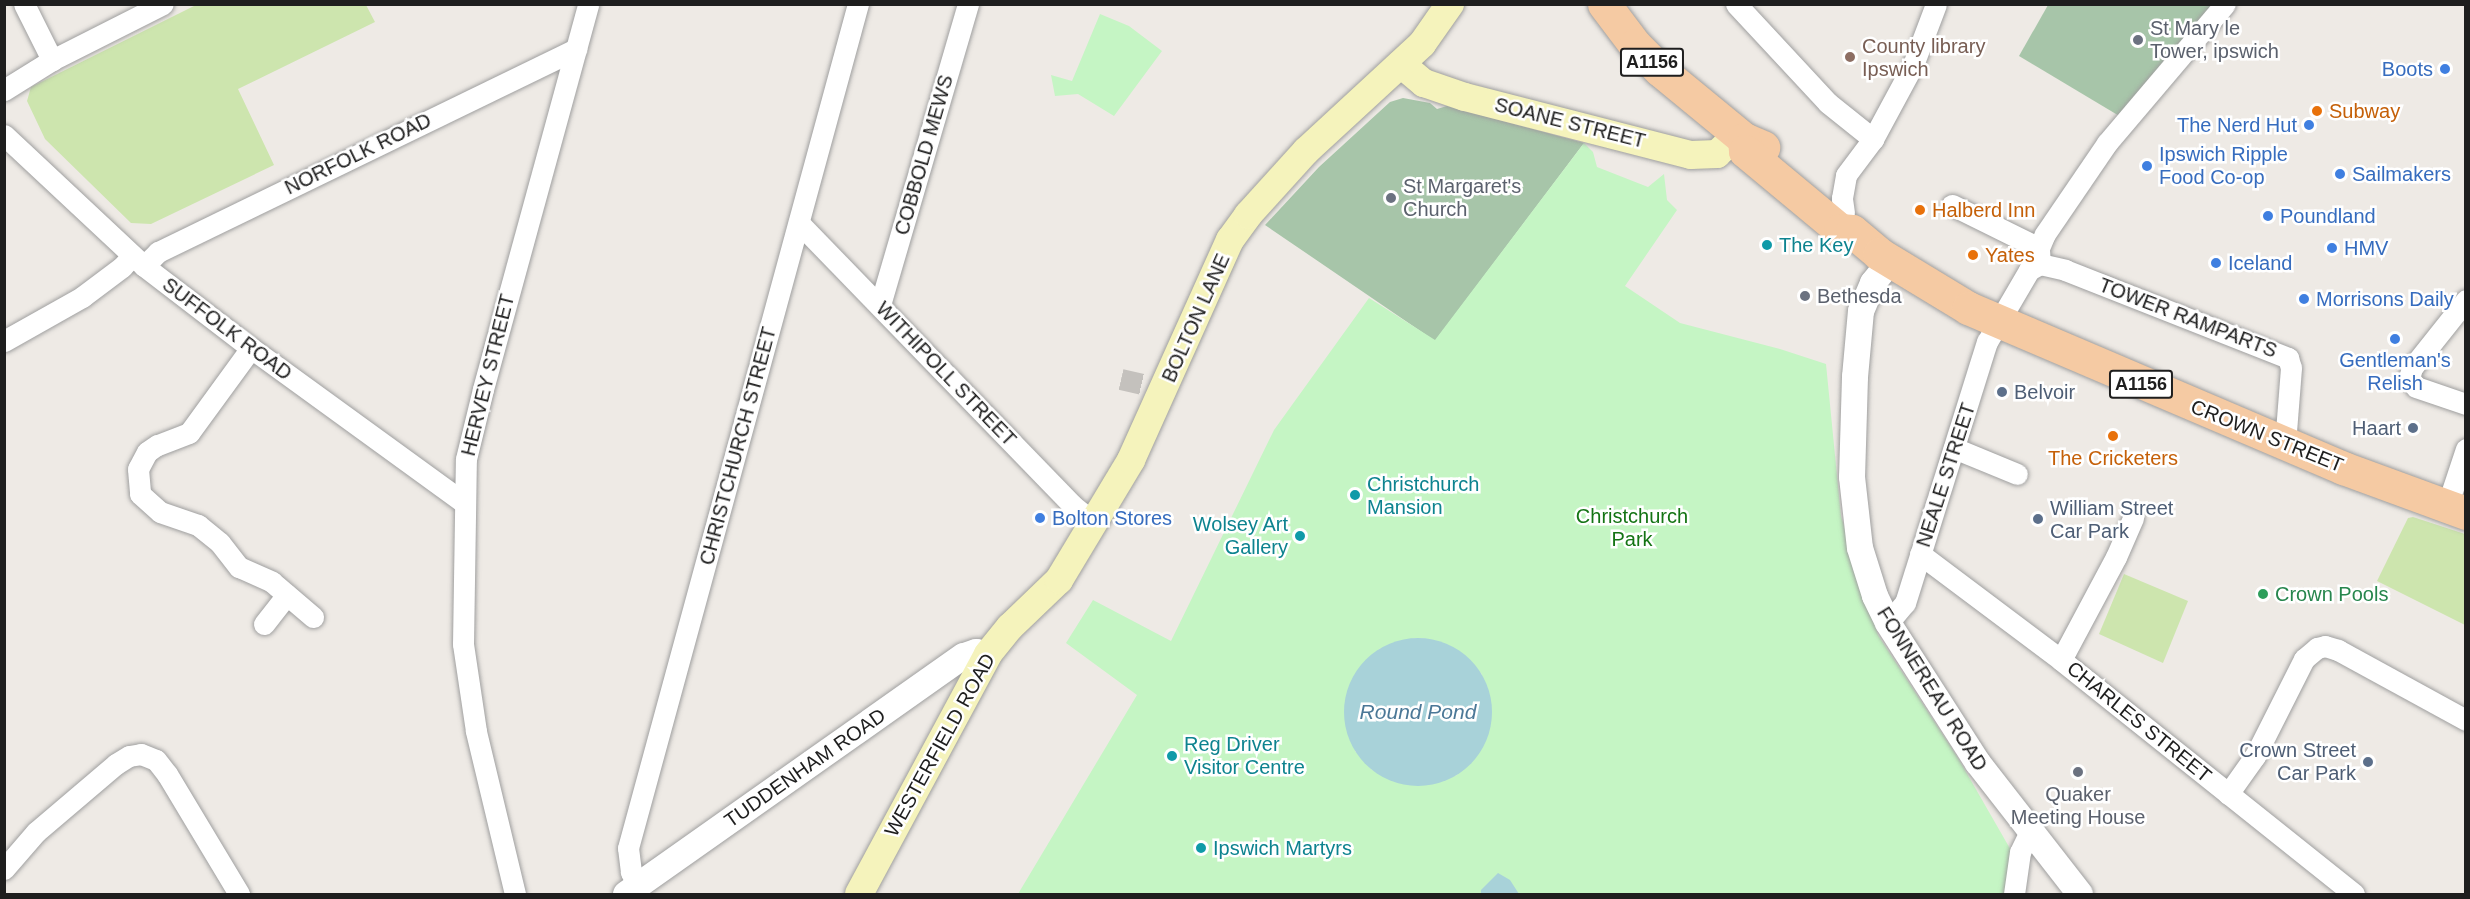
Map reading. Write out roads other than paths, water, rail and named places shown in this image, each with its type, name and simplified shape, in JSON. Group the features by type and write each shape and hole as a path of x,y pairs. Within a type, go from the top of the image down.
{"main road":[{"name":"BOLTON LANE","path":"1035,605 1059,580 1131,460 1156,387 1230,240 1248,215 1306,151 1422,44 1450,4"},
{"name":"A1156","path":"1604,4 1635,45 1660,70 1741,137 1744,151 1839,230 1867,242"},
{"name":"SOANE STREET","path":"1401,64 1424,83 1465,97 1691,155 1717,154 1741,137"},
{"name":"CROWN STREET","path":"1867,242 1998,323 2285,444 2456,510"},
{"name":"WESTERFIELD ROAD","path":"859,894 988,654 1010,627 1035,605"}],"street":[{"path":"24,4 51,60"},
{"path":"4,90 51,60 163,4"},
{"name":"HERVEY STREET","path":"515,894 476,731 464,657 466,459 588,4"},
{"name":"CHRISTCHURCH STREET","path":"632,890 628,848 858,4"},
{"name":"COBBOLD MEWS","path":"880,306 968,4"},
{"path":"1736,4 1828,103 1873,139"},
{"path":"1867,242 1842,198 1846,176 1873,139 1913,65 1936,4"},
{"name":"NEALE STREET","path":"1888,623 1905,603 1987,342 2107,143 2225,4"},
{"name":"NORFOLK ROAD","path":"4,341 82,297 122,267 156,253 576,49"},
{"name":"SUFFOLK ROAD","path":"4,135 138,261 251,348 464,503"},
{"name":"TOWER RAMPARTS","path":"1952,205 2065,270 2288,358 2291,368 2285,444"},
{"name":"WITHIPOLL STREET","path":"799,223 1072,505 1094,523"},
{"name":"FONNEREAU ROAD","path":"1867,242 1858,278 1861,311 1855,377 1854,507 1860,548 1875,596 1888,623 1978,763 2080,894"},
{"path":"2466,300 2412,368 2409,378 2411,384 2466,404"},
{"path":"251,348 189,433 157,445 147,452 138,469 140,494 160,512 198,525 220,543 239,567 272,582 313,617"},
{"path":"1954,448 2017,474"},
{"path":"2456,510 2466,449"},
{"path":"2061,660 2111,567 2133,518"},
{"name":"CHARLES STREET","path":"1920,554 2061,660 2354,894"},
{"path":"264,624 287,595"},
{"path":"2228,795 2256,756 2304,659 2317,648 2325,646 2338,650 2466,720"},
{"name":"TUDDENHAM ROAD","path":"632,890 964,656 976,652 988,654"},
{"path":"4,869 36,832 116,764 129,756 148,755 156,760 167,774 239,894"},
{"path":"2014,894 2020,852 2031,829"}],"water":[{"name":"Round Pond","path":"1418,638 1446,644 1470,660 1486,684 1492,712 1486,740 1470,764 1446,780 1418,786 1390,780 1366,764 1350,740 1344,712 1350,684 1366,660 1390,644"},
{"path":"1498,873 1510,880 1519,894 1481,894 1481,890"}],"tunnel":[{"path":"1121,379 1147,385"}],"place":[{"name":"St Mary le Tower, ipswich","path":"2138,40"},
{"name":"County library Ipswich","path":"1850,57"},
{"name":"Boots","path":"2445,69"},
{"name":"Subway","path":"2317,111"},
{"name":"The Nerd Hut","path":"2309,125"},
{"name":"Ipswich Ripple Food Co-op","path":"2147,166"},
{"name":"Sailmakers","path":"2340,174"},
{"name":"St Margaret's Church","path":"1391,198"},
{"name":"Halberd Inn","path":"1920,210"},
{"name":"Poundland","path":"2268,216"},
{"name":"The Key","path":"1767,245"},
{"name":"HMV","path":"2332,248"},
{"name":"Yates","path":"1973,255"},
{"name":"Iceland","path":"2216,263"},
{"name":"Bethesda","path":"1805,296"},
{"name":"Morrisons Daily","path":"2304,299"},
{"name":"Gentleman's Relish","path":"2395,339"},
{"name":"Belvoir","path":"2002,392"},
{"name":"Haart","path":"2413,428"},
{"name":"The Cricketers","path":"2113,436"},
{"name":"Christchurch Mansion","path":"1355,495"},
{"name":"Bolton Stores","path":"1040,518"},
{"name":"William Street Car Park","path":"2038,519"},
{"name":"Wolsey Art Gallery","path":"1300,536"},
{"name":"Crown Pools","path":"2263,594"},
{"name":"Reg Driver Visitor Centre","path":"1172,756"},
{"name":"Crown Street Car Park","path":"2368,762"},
{"name":"Quaker Meeting House","path":"2078,772"},
{"name":"Ipswich Martyrs","path":"1201,848"}],"park label":[{"name":"Christchurch Park","path":"1632,528"}]}
